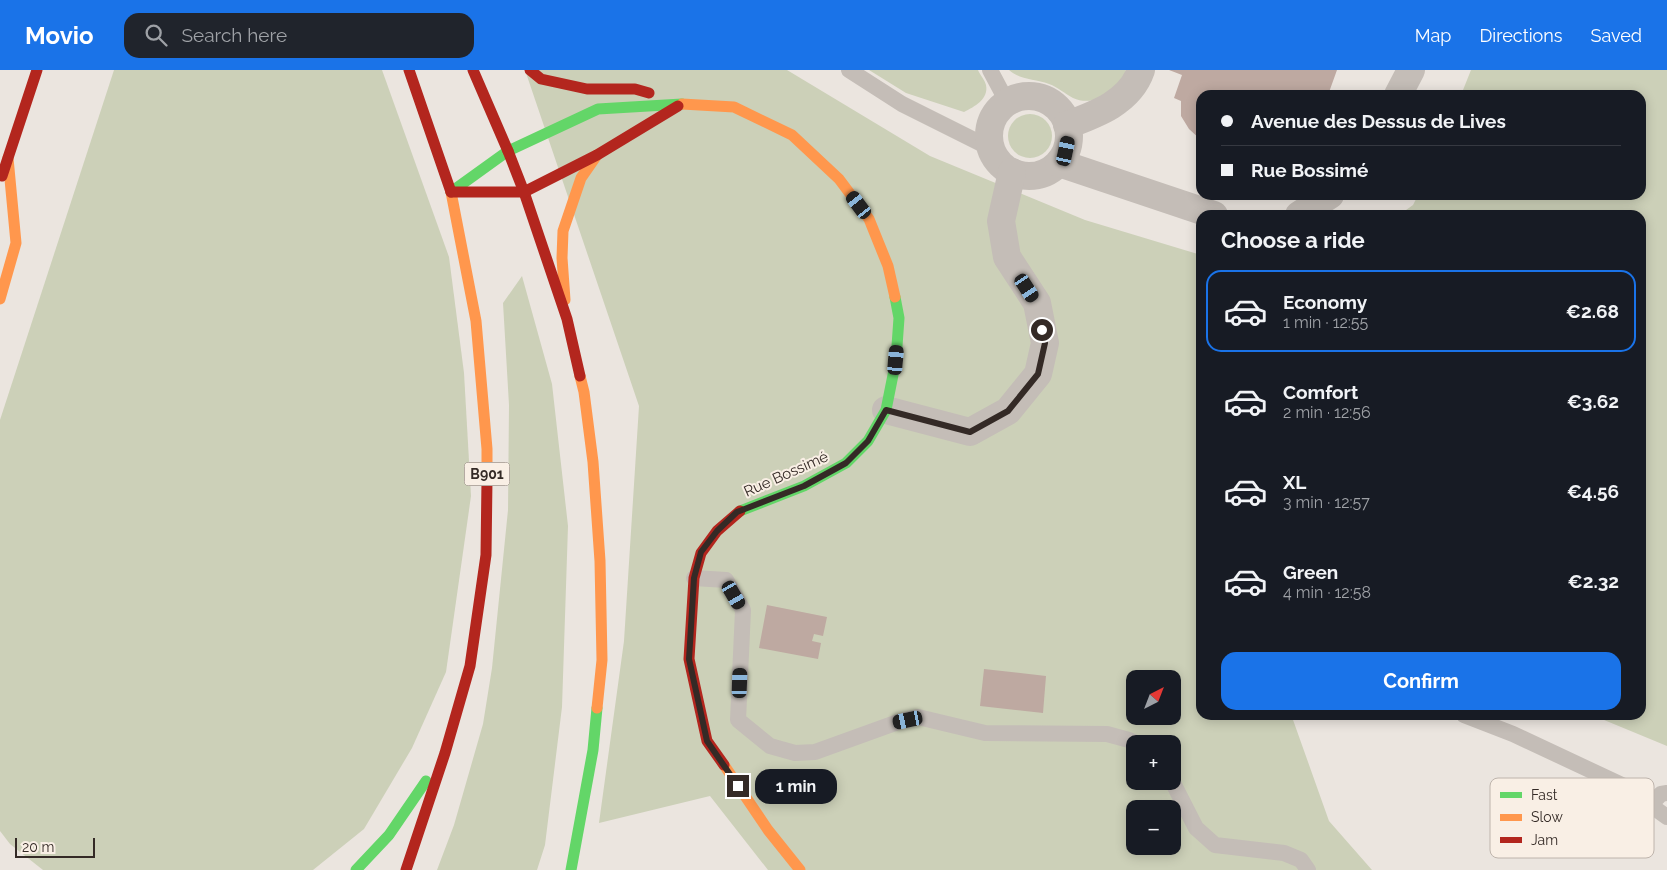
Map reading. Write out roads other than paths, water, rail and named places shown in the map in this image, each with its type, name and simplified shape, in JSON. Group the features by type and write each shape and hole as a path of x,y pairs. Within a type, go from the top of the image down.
{"main road":[{"path":"0,183 37,70"},
{"name":"B901","path":"406,870 445,753 470,666 486,546 487,449 476,321 451,192 409,70"},
{"path":"473,70 524,192 567,319 584,392 593,462 600,561 602,660 593,750 571,870"},
{"path":"530,70 541,78 588,89 635,89 682,104"},
{"path":"451,192 508,152 598,109 682,104"},
{"path":"451,192 524,192 597,155 682,104"},
{"name":"Rue Bossimé","path":"682,104 734,106 792,135 839,179 870,218 888,266 899,318 896,360 886,410 868,441 846,463 804,486 737,512 717,531 701,552 694,578 689,659 707,741 768,830 800,870"},
{"path":"567,319 562,258 564,231 582,178 597,155"},
{"path":"0,299 16,242 8,158"},
{"name":"B901","path":"356,870 389,835 445,753"}],"street":[{"path":"1068,124 1098,114 1119,100 1138,80 1141,70"},
{"path":"1401,90 1411,70"},
{"path":"1023,96 1037,96 1050,101 1061,111 1068,124 1069,137 1066,151 1059,163 1048,171 1034,176 1020,175 1012,172 997,160 990,148 988,134 991,120 999,108 1006,102 1023,96"},
{"path":"1059,163 1199,210"},
{"path":"886,410 970,432 1008,411 1038,374 1045,343 1037,303 1007,257 1001,221 1012,172"},
{"path":"1307,210 1322,200"}],"lane":[{"path":"849,70 902,104 990,148"},
{"path":"990,70 1006,102"},
{"path":"694,578 726,580 743,610 738,720 770,746 795,753 816,752 898,722 918,717 985,733 1107,734 1126,739"},
{"path":"1477,720 1513,734 1607,778"},
{"path":"1177,790 1196,828 1215,845 1284,852 1301,860 1308,870"},
{"path":"1654,801 1661,794 1667,793"},
{"path":"1654,808 1667,817"}]}
